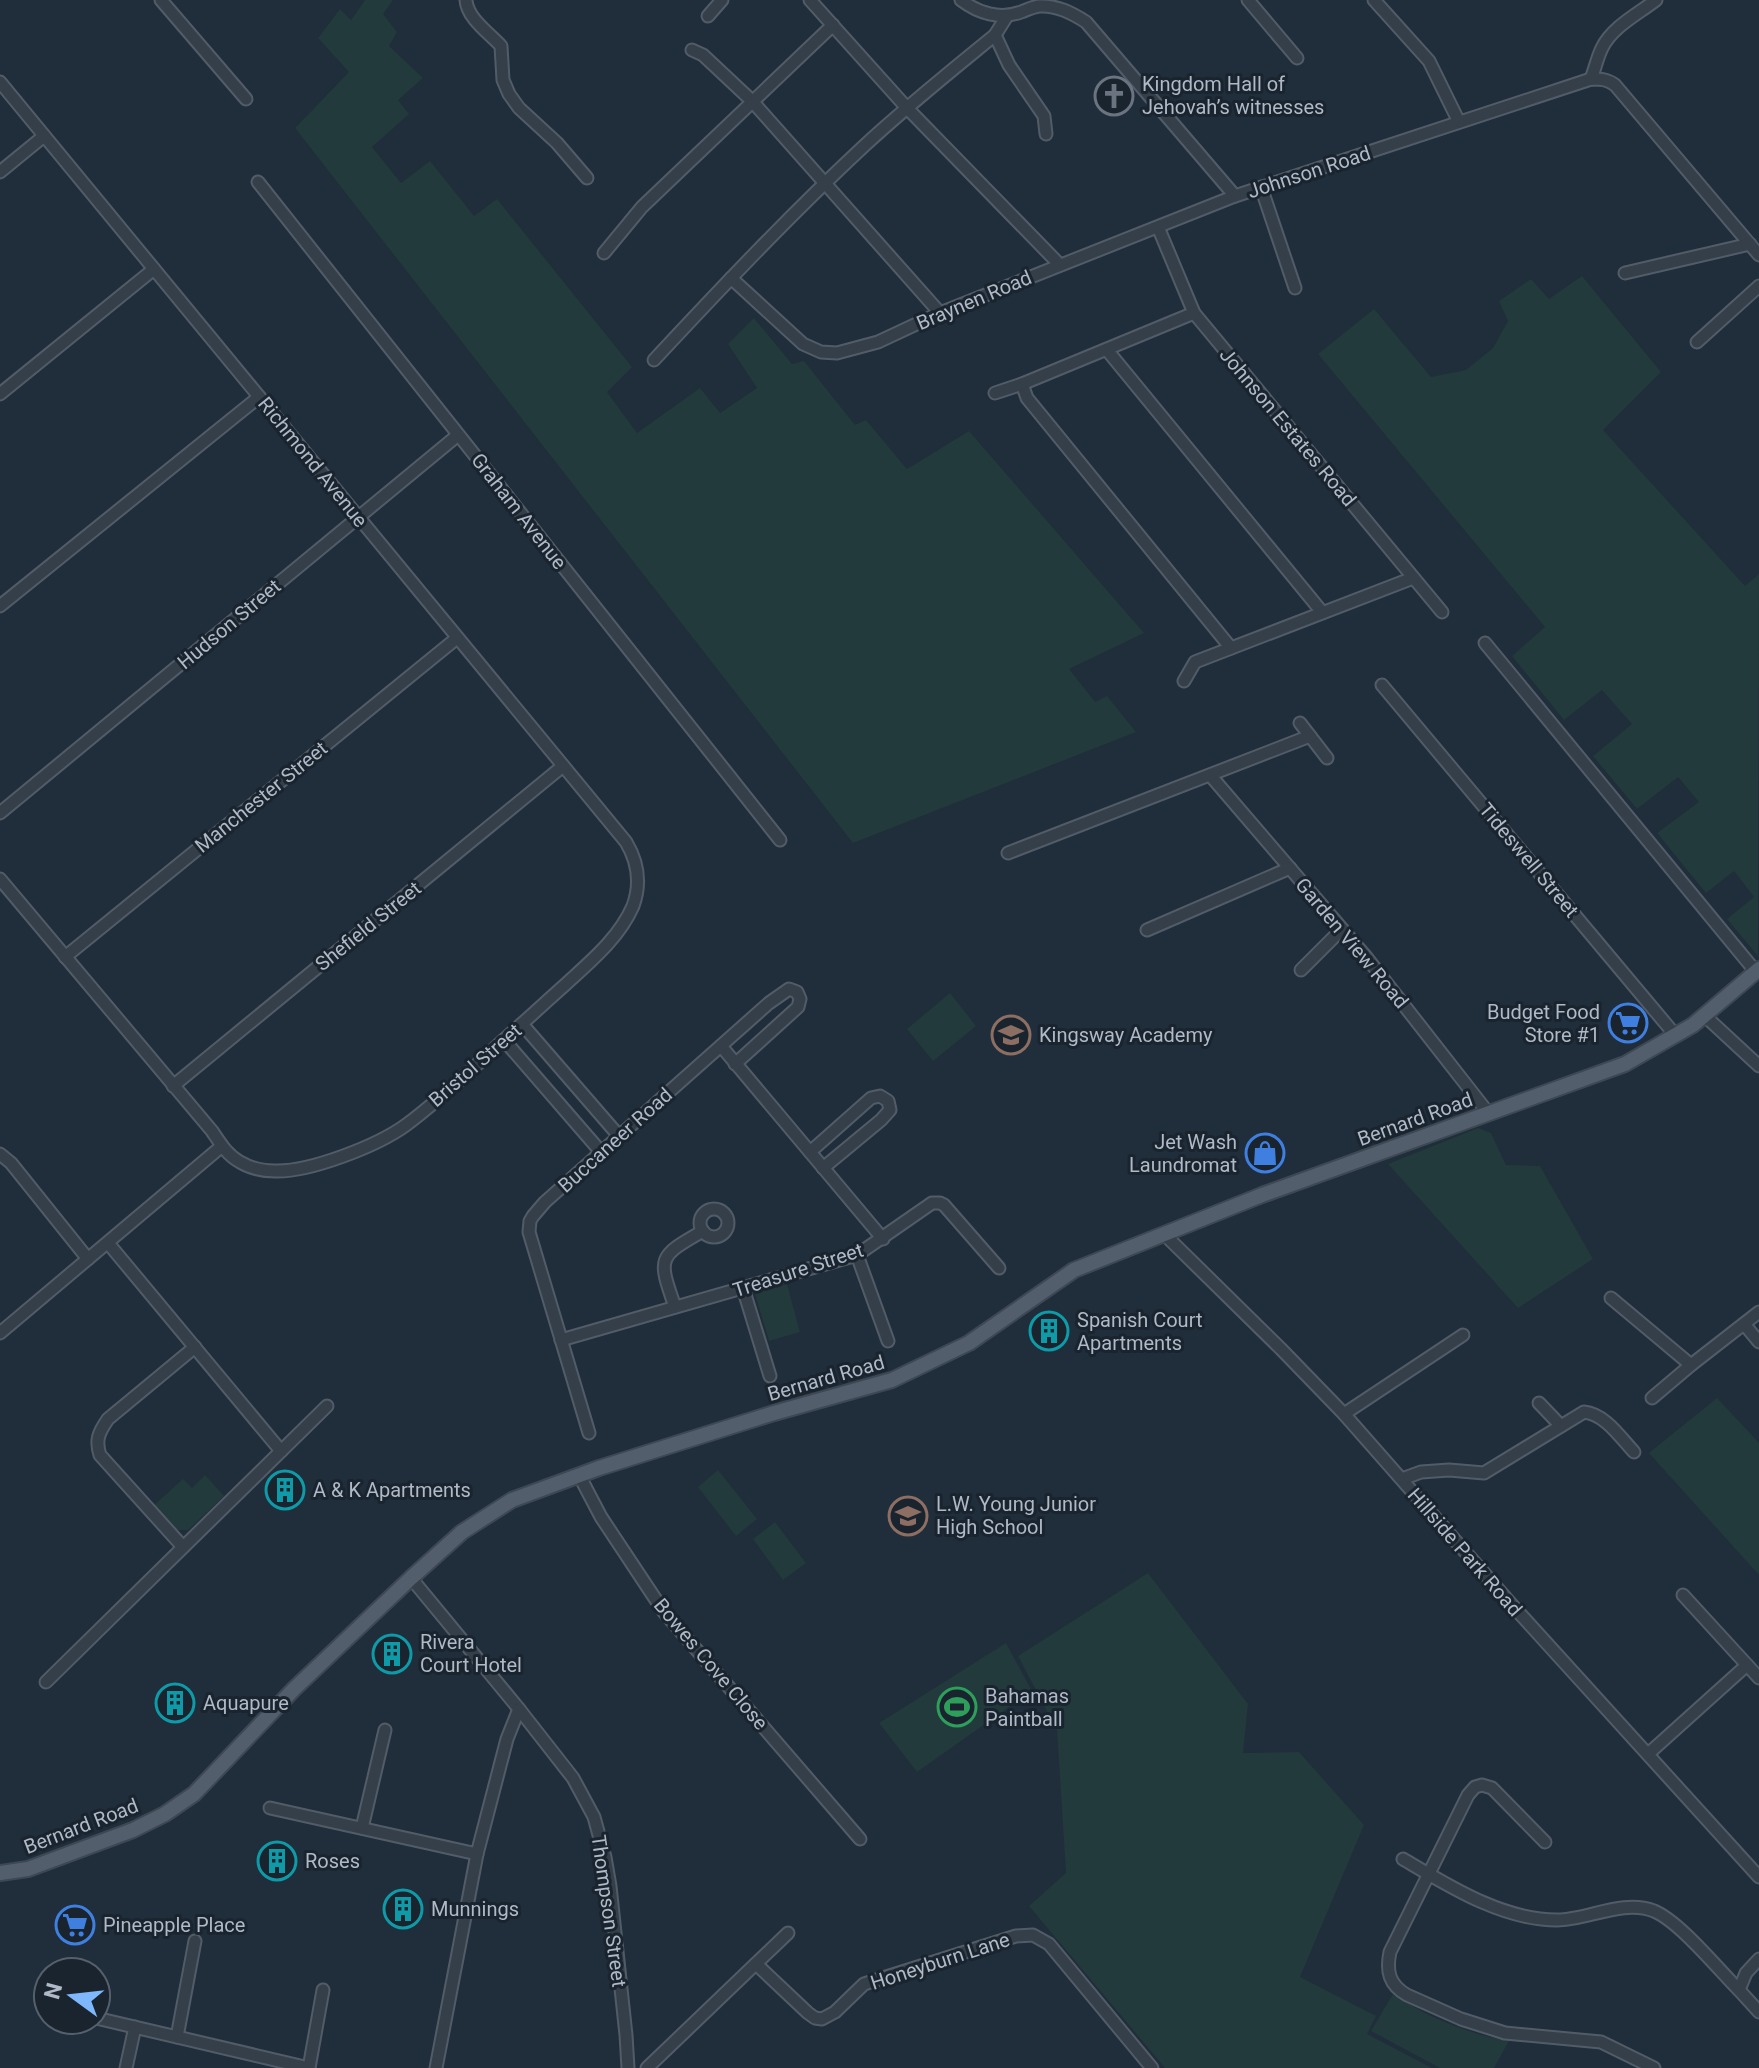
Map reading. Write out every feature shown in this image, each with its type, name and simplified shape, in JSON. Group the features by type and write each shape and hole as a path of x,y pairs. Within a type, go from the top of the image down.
{"main road":[{"name":"Bernard Road","path":"0,1873 28,1869 133,1830 165,1814 194,1794 294,1689 411,1578 462,1532 512,1500 579,1475 774,1413 892,1380 969,1343 1074,1270 1262,1195 1625,1064 1705,1016 1757,971"}],"street":[{"path":"161,0 246,99"},
{"path":"466,0 465,6 471,15 501,46 503,80 519,108 557,143 587,178"},
{"path":"708,16 722,0"},
{"path":"810,0 907,108 1060,265"},
{"name":"Johnson Road","path":"961,0 988,15 1007,16 1042,6 1068,11 1086,22 1235,196 1591,79"},
{"path":"1248,0 1297,58"},
{"path":"1374,0 1429,61 1459,122"},
{"path":"1656,0 1607,40 1591,79 1602,79 1615,85 1759,255"},
{"path":"654,360 826,183 907,108 995,35 1007,16"},
{"path":"604,253 642,207 833,25"},
{"path":"995,35 1009,65 1044,116 1046,134"},
{"path":"692,50 703,55 752,101 940,313"},
{"name":"Richmond Avenue","path":"0,82 626,842"},
{"path":"0,172 44,136"},
{"name":"Graham Avenue","path":"258,182 780,840"},
{"path":"1261,187 1295,288"},
{"name":"Braynen Road","path":"731,278 803,344 821,352 837,353 878,342 940,313 1235,196"},
{"name":"Johnson Estates Road","path":"1158,227 1194,313 1442,612"},
{"path":"1625,273 1750,244"},
{"path":"0,394 154,269"},
{"path":"1697,342 1759,286"},
{"path":"995,393 1194,313"},
{"path":"1107,350 1322,612"},
{"path":"1022,384 1027,398 1231,648"},
{"path":"0,606 259,397"},
{"name":"Hudson Street","path":"0,813 458,435"},
{"path":"1184,681 1195,662 1413,578"},
{"name":"Manchester Street","path":"65,957 457,638"},
{"path":"1485,643 1757,971"},
{"name":"Tideswell Street","path":"1382,685 1676,1036"},
{"path":"1300,723 1327,758"},
{"path":"1008,853 1310,736"},
{"name":"Shefield Street","path":"173,1086 563,766"},
{"name":"Garden View Road","path":"1210,775 1367,958 1489,1114"},
{"name":"Bristol Street","path":"0,879 231,1156 244,1164 275,1171 307,1167 339,1157 370,1145 406,1124 604,949 628,916 636,895 638,876 634,857 626,842"},
{"path":"1147,930 1290,868"},
{"path":"1301,970 1342,929"},
{"name":"Buccaneer Road","path":"589,1433 529,1227 537,1210 721,1046 784,991 797,992 800,999 798,1007 735,1064"},
{"path":"1705,1016 1759,1066"},
{"path":"522,1024 619,1136"},
{"path":"504,1040 601,1152"},
{"path":"721,1046 883,1239"},
{"path":"810,1152 871,1098 880,1096 888,1101 890,1110 881,1120 823,1168"},
{"path":"0,1333 222,1146"},
{"path":"0,1154 11,1163 88,1259"},
{"name":"Treasure Street","path":"561,1340 857,1255 932,1203 940,1203 947,1208 999,1268"},
{"path":"675,1307 663,1272 663,1262 675,1247 703,1231"},
{"name":"Hillside Park Road","path":"1164,1234 1344,1414 1759,1877"},
{"path":"108,1243 281,1451"},
{"path":"857,1255 888,1341"},
{"path":"743,1288 770,1376"},
{"path":"1611,1298 1691,1365"},
{"path":"1652,1398 1759,1312"},
{"path":"1744,1324 1759,1342"},
{"path":"1344,1414 1463,1335"},
{"path":"183,1547 100,1455 97,1438 108,1419 195,1347"},
{"path":"1539,1403 1561,1426"},
{"path":"46,1682 327,1406"},
{"path":"1402,1479 1421,1472 1449,1470 1484,1473 1584,1412 1594,1413 1603,1419 1634,1452"},
{"name":"Bowes Cove Close","path":"579,1475 601,1517 664,1612 860,1839"},
{"name":"Thompson Street","path":"411,1578 519,1709 586,1799 600,1835 610,1886 628,2068"},
{"path":"1683,1595 1759,1678"},
{"path":"1648,1754 1747,1665"},
{"path":"436,2068 477,1854 507,1739 519,1709"},
{"path":"362,1828 385,1730"},
{"path":"1545,1842 1496,1791 1488,1786 1471,1790 1390,1952 1389,1974 1397,1988 1423,2003 1484,2027 1514,2034 1596,2040 1654,2068"},
{"path":"270,1808 477,1854"},
{"path":"1403,1859 1494,1906 1533,1918 1565,1920 1636,1907 1654,1911 1676,1926 1759,2012"},
{"path":"647,2068 788,1933"},
{"name":"Honeyburn Lane","path":"756,1964 808,2013 822,2019 835,2012 864,1984 1016,1936 1033,1935 1049,1944 1152,2068"},
{"path":"177,2037 195,1941"},
{"path":"1739,1990 1746,1973 1759,1959"},
{"path":"112,2022 309,2068 323,1990"},
{"path":"126,2068 135,2027"}],"green space":[{"path":"365,0 393,0 383,14 397,32 389,46 423,78 398,100 409,114 372,147 401,183 430,161 474,216 497,199 632,367 607,392 637,433 700,388 720,413 757,388 728,344 754,318 792,364 804,361 855,425 866,420 907,469 969,431 1144,633 1069,669 1095,702 1107,696 1136,732 853,843 295,128 349,72 318,38 340,9 351,20"},
{"path":"1582,276 1661,372 1603,430 1745,586 1759,574 1758,956 1727,919 1754,897 1734,871 1706,893 1657,833 1699,802 1678,777 1637,809 1593,756 1632,724 1602,690 1564,720 1512,656 1545,627 1318,354 1374,309 1431,377 1466,370 1493,348 1508,321 1499,301 1531,279 1549,299"},
{"path":"950,993 976,1026 933,1061 907,1029"},
{"path":"1478,1128 1491,1133 1506,1165 1540,1166 1593,1259 1518,1308 1388,1164"},
{"path":"787,1284 800,1332 769,1341 755,1294"},
{"path":"1717,1398 1759,1443 1759,1575 1649,1453"},
{"path":"718,1470 757,1519 736,1536 698,1487"},
{"path":"205,1475 224,1496 188,1530 173,1530 152,1507 183,1479 192,1488"},
{"path":"775,1522 806,1563 783,1580 753,1539"},
{"path":"1148,1573 1248,1704 1243,1753 1299,1752 1364,1825 1300,1977 1376,2016 1367,2034 1432,2068 1165,2068 1029,1906 1066,1873 1057,1730 1018,1656"},
{"name":"Bahamas Paintball","path":"1006,1643 1032,1691 917,1772 879,1723"},
{"path":"1393,1994 1449,2024 1509,2041 1494,2068 1440,2068 1371,2031"}],"place":[{"name":"Kingdom Hall of Jehovah’s witnesses","path":"1114,96"},
{"name":"Budget Food Store #1","path":"1628,1023"},
{"name":"Kingsway Academy","path":"1011,1035"},
{"name":"Jet Wash Laundromat","path":"1265,1153"},
{"name":"Spanish Court Apartments","path":"1049,1331"},
{"name":"A & K Apartments","path":"285,1490"},
{"name":"L.W. Young Junior High School","path":"908,1516"},
{"name":"Rivera Court Hotel","path":"392,1654"},
{"name":"Aquapure","path":"175,1703"},
{"name":"Bahamas Paintball","path":"957,1707"},
{"name":"Roses","path":"277,1861"},
{"name":"Munnings","path":"403,1909"},
{"name":"Pineapple Place","path":"75,1925"}]}
